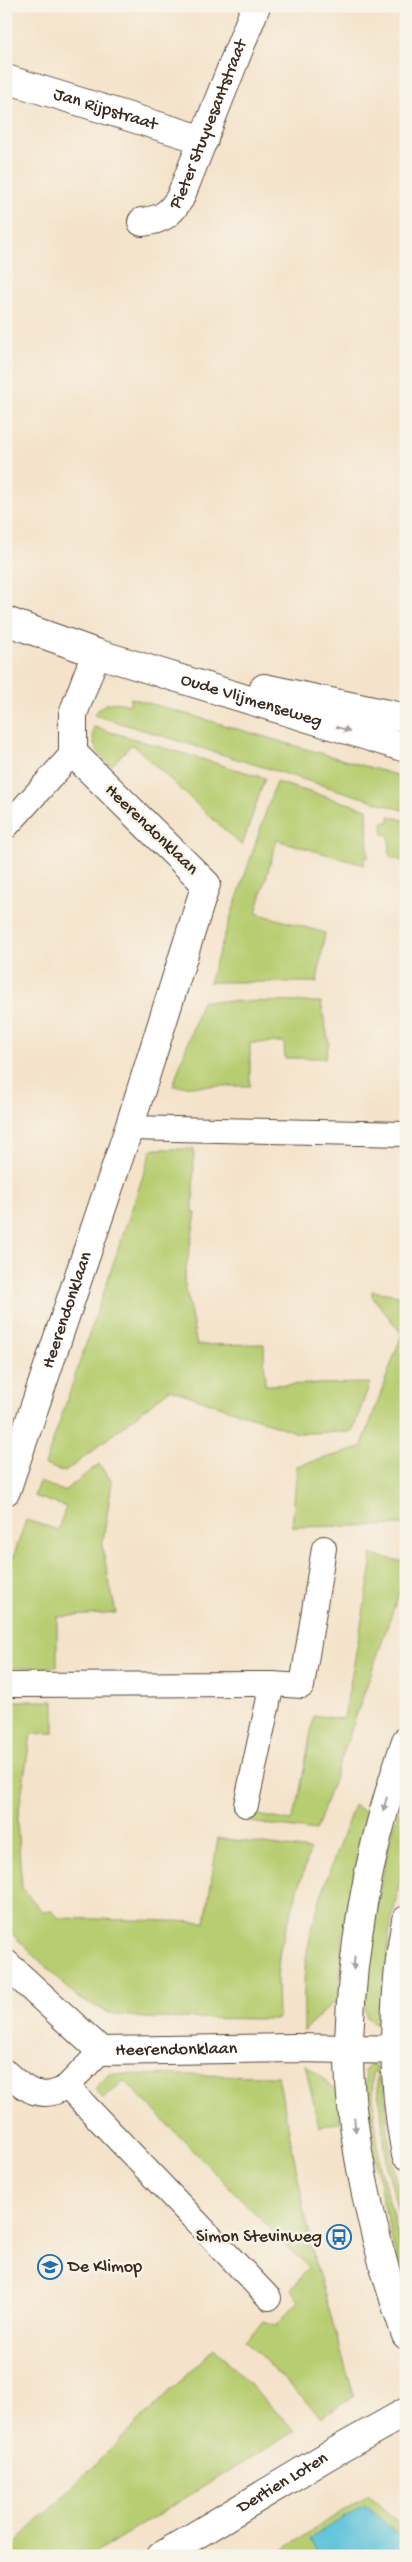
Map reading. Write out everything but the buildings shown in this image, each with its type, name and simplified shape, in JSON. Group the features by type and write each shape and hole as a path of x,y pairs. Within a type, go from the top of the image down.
{"street":[{"name":"Pieter Stuyvesantstraat","path":"142,222 157,220 170,214 180,198 256,6"},
{"name":"Jan Rijpstraat","path":"6,79 204,140"},
{"name":"Oude Vlijmenseweg","path":"6,621 96,653 406,748"},
{"name":"Oude Vlijmenseweg","path":"96,653 406,718"},
{"path":"72,753 73,714 96,653"},
{"name":"Heerendonklaan","path":"6,1491 16,1431 129,1128 206,884 72,753"},
{"path":"406,1741 389,1790 367,1871 353,1960 349,2049 356,2130 373,2224 406,2335"},
{"path":"406,1920 398,1964 401,2129 406,2154"},
{"name":"Heerendonklaan","path":"6,1964 101,2051 401,2050"},
{"name":"Dertien Loten","path":"161,2556 329,2455 406,2412"}],"lane":[{"path":"6,827 72,753"},
{"path":"129,1128 406,1134"},
{"path":"6,1685 272,1684 302,1686 324,1548"},
{"path":"246,1805 272,1684"},
{"path":"6,2072 26,2091 44,2094 59,2092 101,2051"},
{"path":"67,2086 269,2298"}],"green space":[{"path":"131,698 406,778 406,811 94,715 101,707 109,703 129,705"},
{"path":"94,727 265,778 242,846 132,744 111,766 99,753 94,744"},
{"path":"276,782 367,809 368,858 364,857 364,865 277,840 256,913 325,933 317,982 209,982"},
{"path":"389,816 406,821 406,862 390,857 389,835 383,834 383,822 389,822"},
{"path":"202,1001 321,1002 329,1044 325,1058 285,1058 284,1042 250,1043 250,1086 173,1086"},
{"path":"152,1149 194,1149 193,1213 196,1213 184,1280 197,1345 264,1344 265,1385 370,1383 352,1432 298,1433 170,1389 65,1472 45,1465"},
{"path":"372,1291 406,1296 406,1525 292,1527 297,1466 361,1448 402,1334 372,1296"},
{"path":"99,1464 112,1482 102,1547 116,1613 57,1617 57,1667 6,1668 6,1578 26,1520 58,1530 66,1507 34,1496 39,1482 64,1491"},
{"path":"371,1555 406,1562 406,1573 316,1831 250,1822 252,1814 291,1821 298,1802 314,1715 341,1719 344,1717 372,1565"},
{"path":"6,1701 54,1701 54,1733 31,1734 17,1822 22,1888 42,1911 51,1910 59,1918 205,1922 218,1838 310,1850 280,1949 277,1976 278,2019 144,2018 109,2013 76,1996 6,1928"},
{"path":"406,1786 406,1848 389,1935 383,2016 381,2021 375,2023 367,2018 365,2011 370,1954 384,1869"},
{"path":"354,1805 368,1814 343,1936 338,2003 333,2003 304,2031 304,1977 314,1920"},
{"path":"305,2064 334,2088 338,2088 341,2122 319,2127"},
{"path":"370,2064 380,2069 383,2076 390,2148 406,2225 406,2244 388,2170 376,2072 372,2074 377,2136 385,2188 403,2261 406,2290 391,2236 374,2154 365,2070"},
{"path":"109,2074 278,2076 314,2258 354,2396 321,2417 245,2340 264,2321 276,2325 299,2301 291,2290 308,2267 126,2082 123,2081 105,2098 101,2097 95,2089"},
{"path":"214,2348 295,2431 90,2556 6,2556 6,2552"},
{"path":"368,2495 406,2529 406,2556 272,2556"}],"water":[{"path":"365,2505 406,2542 406,2556 319,2556 310,2538"}],"place":[{"name":"Simon Stevinweg","path":"339,2237"},
{"name":"De Klimop","path":"50,2267"}]}
